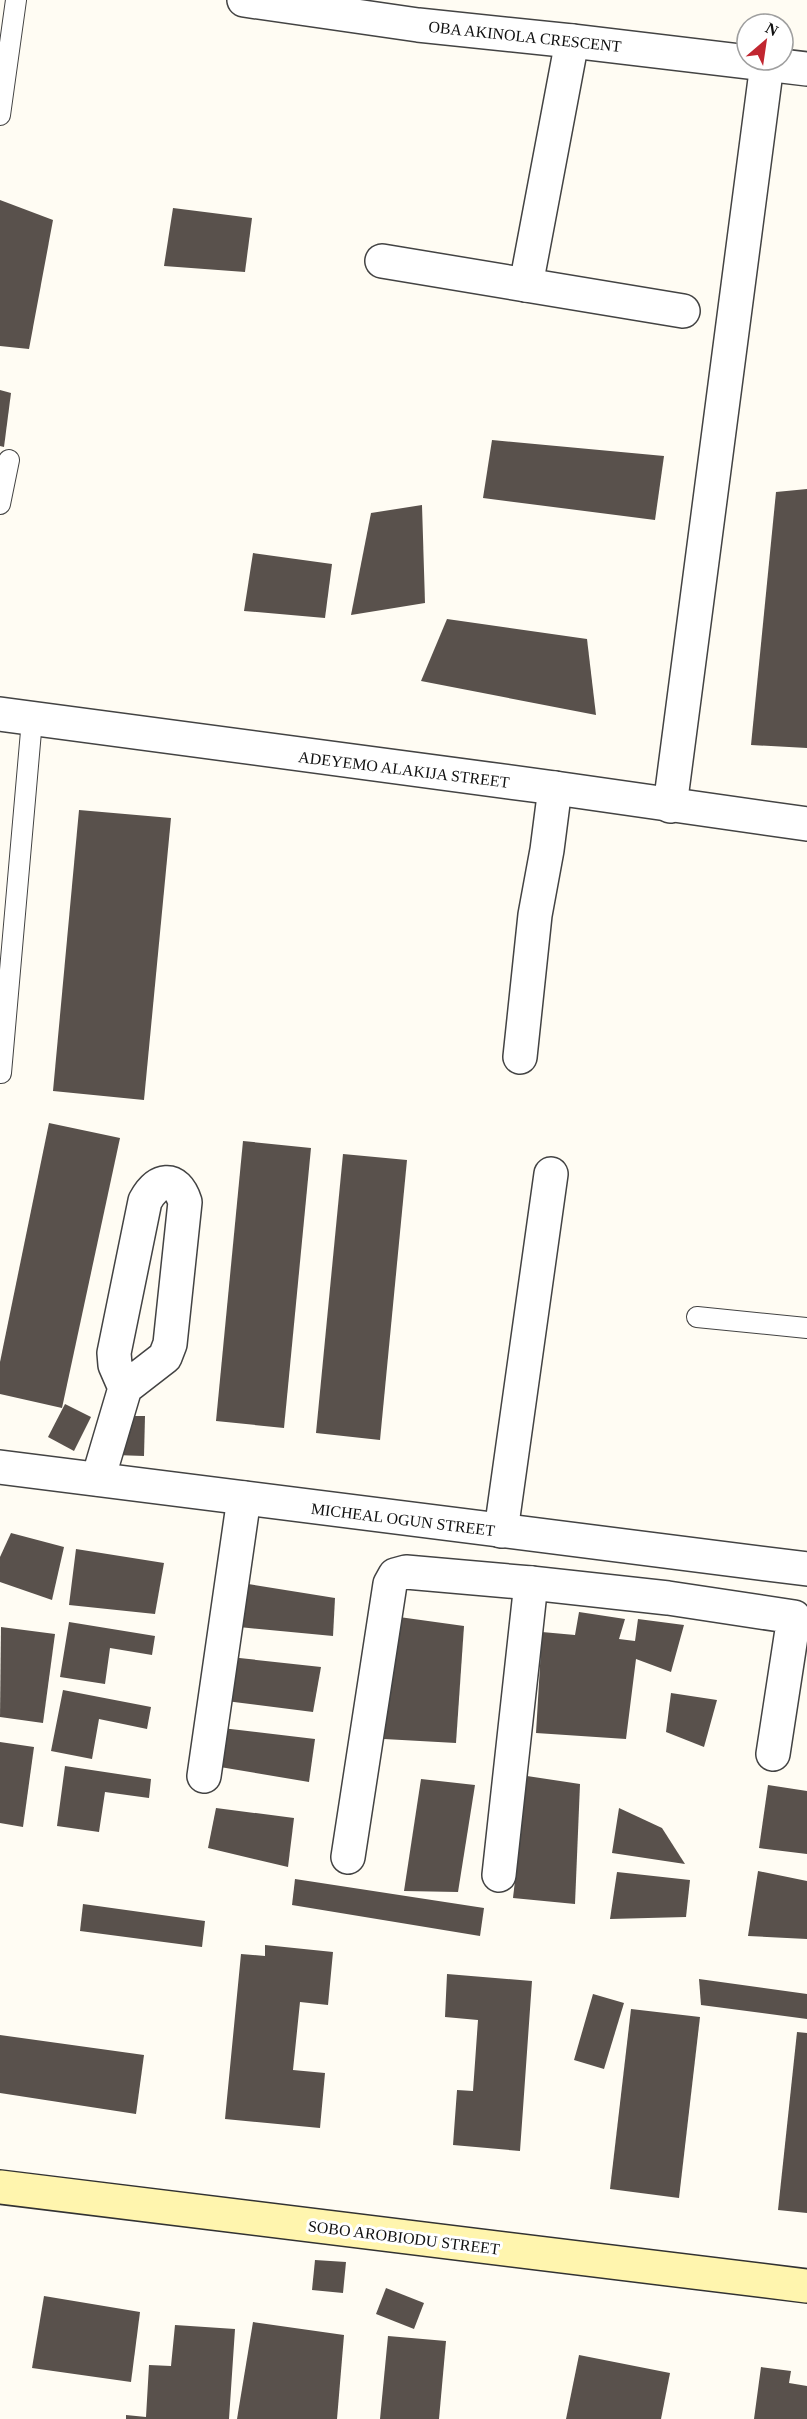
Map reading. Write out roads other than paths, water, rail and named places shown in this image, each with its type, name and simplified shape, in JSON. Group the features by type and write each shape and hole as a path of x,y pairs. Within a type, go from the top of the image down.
{"street":[{"name":"OBA AKINOLA CRESCENT","path":"244,0 420,13 572,41 735,60"},
{"path":"526,285 572,41"},
{"path":"670,806 766,72"},
{"path":"382,261 683,311"},
{"name":"ADEYEMO ALAKIJA STREET","path":"0,714 555,788 807,825"},
{"path":"520,1057 535,915 555,788"},
{"path":"501,1531 551,1174"},
{"path":"98,1479 125,1388 165,1357 170,1344 185,1202 182,1191 174,1184 165,1182 156,1186 145,1201 114,1353 115,1365 125,1388"},
{"name":"MICHEAL OGUN STREET","path":"0,1467 807,1569"},
{"path":"204,1776 244,1498"},
{"path":"668,1598 673,1552"},
{"path":"348,1857 386,1603 390,1584 395,1575 406,1572 531,1582 668,1598 801,1618 773,1754"},
{"path":"499,1875 531,1582"},
{"name":"SOBO AROBIODU STREET","path":"0,2187 807,2286"}],"lane":[{"path":"0,115 4,54 16,0"},
{"path":"0,504 9,459"},
{"path":"1,1073 32,720"},
{"path":"697,1317 807,1328"}]}
